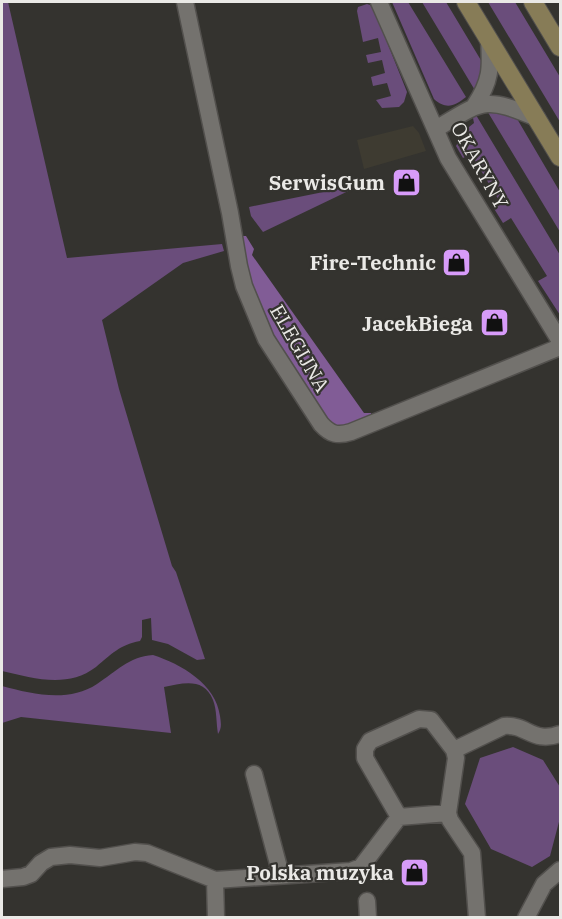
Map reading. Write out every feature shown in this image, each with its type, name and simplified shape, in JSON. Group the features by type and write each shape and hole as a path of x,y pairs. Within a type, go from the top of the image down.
{"main road":[{"path":"466,2 561,157"},
{"path":"533,2 561,47"}],"street":[{"name":"ELEGIJNA","path":"185,2 244,286 266,339 328,432 338,434 351,432 561,347"},
{"name":"OKARYNY","path":"379,2 448,158 561,341"},
{"path":"476,105 486,89 491,68 489,40"},
{"path":"436,129 476,105 491,103 506,105 537,118"},
{"path":"399,817 365,758 365,749 370,741 425,719 431,720 454,750 456,764 448,813 450,820 472,853 477,918"},
{"path":"454,750 504,726 511,726 535,736 546,737 561,734"},
{"path":"254,774 280,875"},
{"path":"2,879 31,874 41,863 51,857 70,855 100,858 141,852 214,880 351,871 361,867 399,817 448,813"},
{"path":"526,918 544,884 561,870"},
{"path":"214,880 216,918"}],"shaded area":[{"path":"2,2 8,2 67,258 222,244 224,251 183,263 102,320 119,389 172,566 205,659 197,660 168,644 152,640 151,618 142,620 140,641 111,654 85,674 62,680 50,680 2,671"},
{"path":"392,2 408,2 466,97 462,100 446,106 434,99"},
{"path":"422,2 446,2 485,67 476,92"},
{"path":"488,2 515,2 560,77 560,122"},
{"path":"367,4 375,12 407,92 404,102 399,107 382,108 376,100 391,96 387,83 373,86 371,77 385,73 382,60 368,63 366,55 381,52 378,38 363,42 357,11 358,7"},
{"path":"486,109 516,117 560,192 560,232"},
{"path":"476,115 560,255 560,315 538,281 547,276 511,218 503,223 493,207 500,202 471,154 463,158 456,146 464,131 474,123 473,118"},
{"path":"413,126 419,133 426,151 364,169 357,140"},
{"path":"363,184 263,232 251,216 249,207"},
{"path":"241,236 246,236 254,249 252,255 364,413 371,413 371,416 362,422 336,428 332,426 272,340 248,279"},
{"path":"153,655 175,664 196,677 212,694 220,716 218,734 213,700 204,688 192,683 164,687 171,733 21,717 2,723 2,686 38,694 74,693 97,684 130,662"},
{"path":"513,747 543,760 560,787 560,818 550,856 532,867 491,849 465,804 480,758"}],"place":[{"name":"SerwisGum","path":"406,182"},
{"name":"Fire-Technic","path":"457,262"},
{"name":"JacekBiega","path":"494,323"},
{"name":"Polska muzyka","path":"415,872"}]}
